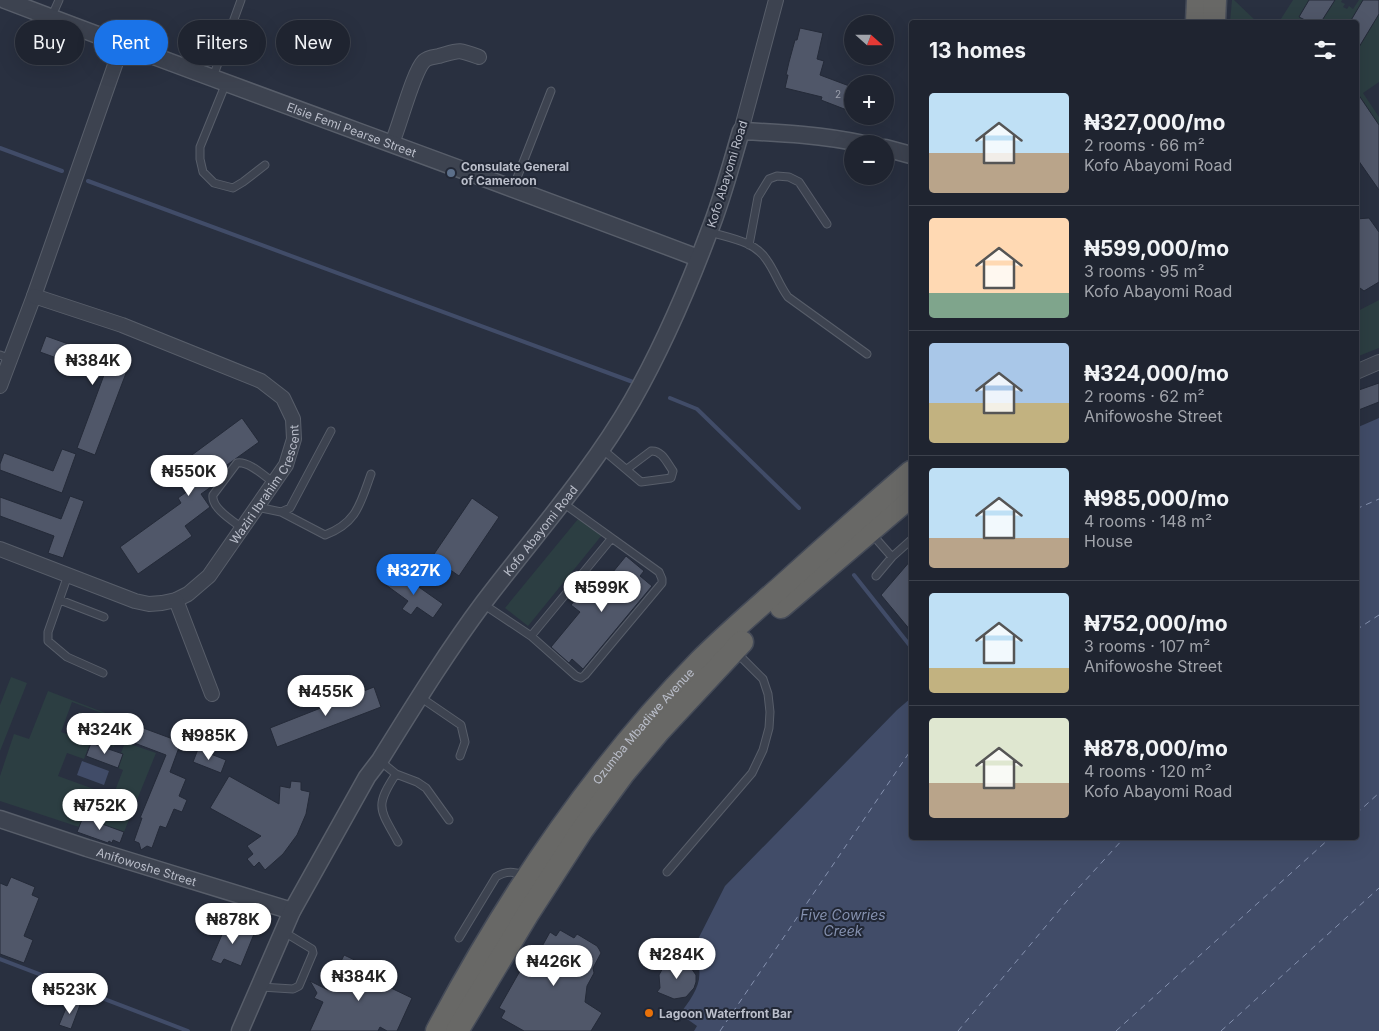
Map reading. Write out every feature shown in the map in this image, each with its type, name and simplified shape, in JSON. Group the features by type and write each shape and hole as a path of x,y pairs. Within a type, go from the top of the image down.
{"highway":[{"path":"1197,20 1198,0"},
{"path":"1214,20 1215,0"},
{"name":"Ozumba Mbadiwe Avenue","path":"437,1031 488,940 568,818 647,719 700,660 909,474"},
{"name":"Ozumba Mbadiwe Avenue","path":"457,1031 500,958 582,830 623,774 659,731 733,649 909,498"}],"street":[{"name":"Elsie Femi Pearse Street","path":"4,0 94,34"},
{"name":"Kofo Abayomi Road","path":"240,1031 292,912 367,777 483,603 563,503 602,449 632,401 653,360 709,232 741,131 776,0"},
{"path":"392,143 416,76 424,61 454,50 479,57"},
{"name":"Elsie Femi Pearse Street","path":"168,62 514,188 698,258"},
{"path":"0,386 5,357 34,296 115,65"},
{"path":"741,131 785,133 844,140"},
{"path":"894,151 909,155"},
{"name":"Waziri Ibrahim Crescent","path":"0,549 135,601 162,604 176,600 188,594 209,576 286,465 294,440 293,419 283,398 261,381 122,325 34,296"},
{"path":"1359,371 1379,362"},
{"path":"176,600 212,694"},
{"name":"Anifowoshe Street","path":"0,819 292,912"}],"lane":[{"path":"51,18 58,0"},
{"path":"241,0 200,147 200,159 203,172 214,183 233,188 265,165"},
{"path":"514,188 551,91"},
{"path":"749,244 758,197 769,179 777,176 789,177 799,182 827,224"},
{"path":"709,232 749,244 759,250 767,260 779,285 788,297 867,354"},
{"path":"281,512 290,508 331,431"},
{"path":"602,449 641,482 670,478 673,475 669,465 660,452 656,450 651,451 627,469"},
{"path":"242,528 215,504 212,499 213,495 239,462 245,463 274,483"},
{"path":"257,506 281,512 325,535 338,530 352,520 371,474"},
{"path":"483,603 531,636 576,676 581,678 585,676 662,583 659,572 563,503"},
{"path":"870,531 892,557"},
{"path":"531,636 611,539"},
{"path":"876,576 892,557 909,542"},
{"path":"68,575 48,632 48,641 67,657 103,673"},
{"path":"60,600 104,617"},
{"path":"667,872 752,773 763,750 769,728 768,694 763,679 733,649"},
{"path":"420,696 461,725 465,742 460,756"},
{"path":"380,760 396,774 417,782 426,788 449,820"},
{"path":"396,774 382,800 382,810 398,842"},
{"path":"459,938 496,877 511,871 529,876"},
{"path":"258,987 293,989 299,986 313,953 312,950 284,932"}],"shaded area":[{"path":"1232,0 1234,0 1255,20 1230,20"},
{"path":"1293,0 1309,0 1299,16 1304,20 1280,20"},
{"path":"1335,0 1342,0 1341,2 1345,4 1343,7 1347,9 1349,6 1353,9 1359,0 1363,0 1351,20 1322,20"},
{"path":"1379,14 1379,82 1363,93 1379,117 1379,125 1359,95 1359,47"},
{"path":"1379,300 1379,348 1359,356 1359,310"},
{"path":"578,519 602,535 528,626 505,608"},
{"path":"11,677 27,683 0,751 0,705"},
{"path":"48,691 134,724 127,743 156,753 124,832 113,828 79,827 0,801 0,776 14,734 29,739","holes":["72,702 132,724 121,753 123,754 118,768 123,770 113,796 58,776 67,753 84,759 90,743 61,732"]},
{"path":"79,712 121,727 114,747 72,732"}],"water":[{"name":"Five Cowries Creek","path":"1379,418 1379,1031 694,1031 697,1026 680,1014 699,981 699,968 688,959 725,886 909,700 909,840 1359,840 1359,427"},
{"path":"82,761 109,771 104,785 77,775"}],"building":[{"path":"1309,0 1335,0 1322,20 1305,20 1299,17"},
{"path":"1363,0 1379,0 1379,14 1359,47 1359,20 1351,20"},
{"path":"800,28 823,33 817,59 824,61 820,75 844,84 844,109 821,100 822,97 785,88 789,62 795,40 797,40"},
{"path":"1359,95 1379,125 1379,190 1359,161"},
{"path":"1369,218 1379,232 1379,282 1364,291 1359,287 1359,219"},
{"path":"46,336 110,359 112,353 131,360 95,455 77,448 104,375 40,352"},
{"path":"1379,383 1379,402 1359,410 1359,390"},
{"path":"242,418 259,442 206,480 211,487 201,494 210,507 185,526 192,536 138,574 120,547 181,503 178,498 192,488 177,466"},
{"path":"62,449 76,454 62,493 0,470 4,453 53,471"},
{"path":"70,496 84,501 63,558 48,553 54,536 0,516 0,497 61,519"},
{"path":"472,498 499,517 459,576 432,557"},
{"path":"626,556 644,571 640,576 652,586 583,669 572,659 569,663 551,647 580,612 571,605 586,587 595,594"},
{"path":"909,562 909,629 881,595"},
{"path":"396,571 443,604 433,618 417,607 411,615 402,609 408,601 386,585"},
{"path":"374,687 381,707 277,747 270,728"},
{"path":"135,725 181,742 170,772 186,779 179,796 187,800 182,812 174,809 166,828 160,826 152,848 147,846 141,850 139,843 134,841 142,818 140,818 166,755 129,741"},
{"path":"91,743 123,754 118,768 86,756"},
{"path":"198,749 226,760 221,773 193,762"},
{"path":"229,776 279,804 280,786 290,788 291,781 301,782 301,790 310,792 306,814 297,835 283,854 265,870 259,862 254,867 247,859 253,854 247,846 261,836 210,808"},
{"path":"83,817 124,832 120,843 113,840 112,843 109,841 108,843 77,832"},
{"path":"11,877 35,887 32,895 39,898 24,936 33,940 24,963 0,954 0,883 7,886"},
{"path":"227,923 254,934 241,966 224,959 221,964 211,960"},
{"path":"560,930 574,938 577,934 599,949 601,953 593,968 594,973 587,986 585,1002 602,1013 591,1031 524,1031 501,1018 505,1011 499,1008 533,948 539,952 550,932 556,936"},
{"path":"344,955 376,970 372,979 412,998 397,1031 387,1031 380,1027 378,1031 310,1031 323,1002 314,998 317,993 310,981 328,990"},
{"path":"677,960 689,965 696,975 696,982 694,988 686,997 674,999 657,992 660,988 659,975 665,964"},
{"path":"69,1001 80,1005 71,1029 59,1025"}],"waterway":[{"path":"0,148 62,171"},
{"path":"88,181 633,382"},
{"path":"670,398 697,409 799,508"},
{"path":"854,575 909,644"},
{"path":"0,959 188,1031"}],"ferry route":[{"path":"1359,508 1379,499"},
{"path":"1359,628 1379,615"},
{"path":"720,1031 909,753"},
{"path":"1359,811 1379,793"},
{"path":"958,1031 1072,895 1122,840"},
{"path":"1116,1031 1328,840"},
{"path":"1221,1031 1379,888"}],"place":[{"name":"Consulate General of Cameroon","path":"451,173"},
{"name":"Lagoon Waterfront Bar","path":"649,1013"}]}
